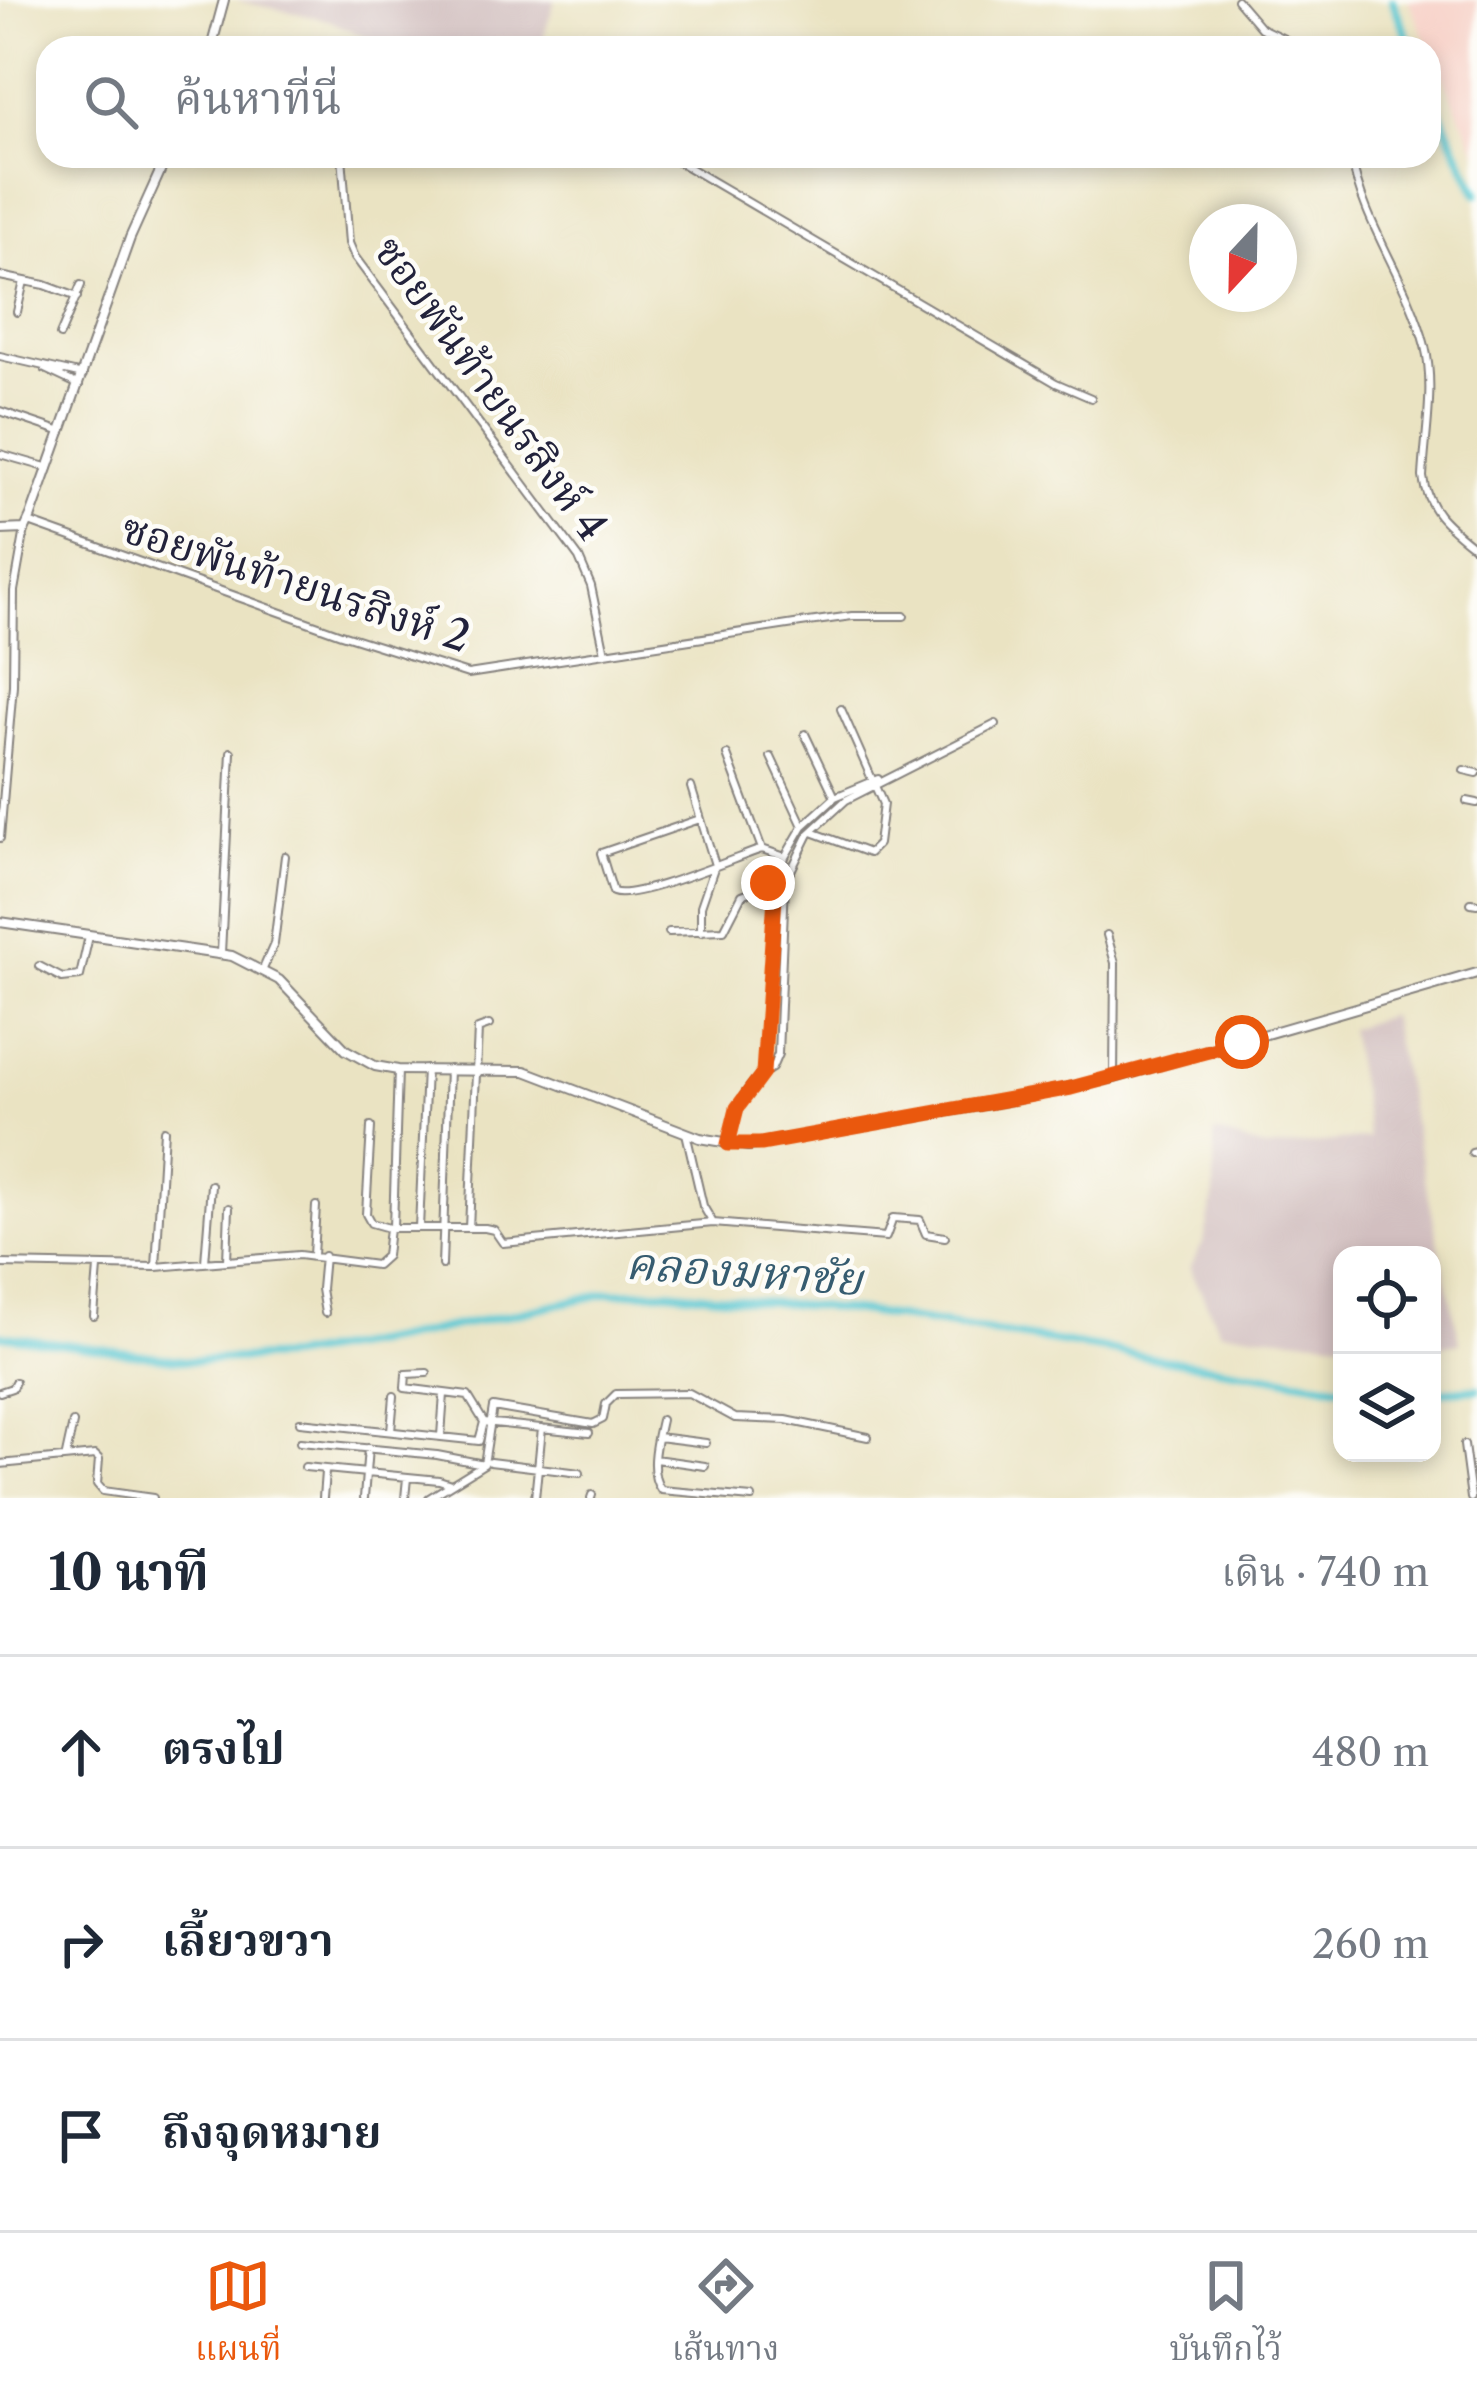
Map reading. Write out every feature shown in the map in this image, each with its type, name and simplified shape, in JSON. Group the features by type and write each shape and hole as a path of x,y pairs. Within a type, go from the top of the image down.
{"street":[{"path":"214,36 224,0"},
{"path":"1237,0 1262,28 1279,36"},
{"path":"0,838 13,685 14,591 27,526 130,238 162,168"},
{"name":"ซอยพันท้ายนรสิงห์ 4","path":"343,168 349,243 355,257 579,558 591,586 604,653"},
{"path":"689,168 1056,383 1091,398"},
{"path":"1354,168 1363,206 1406,295 1426,352 1426,496 1435,513 1477,550"},
{"path":"0,276 77,297"},
{"path":"16,312 24,281"},
{"path":"61,335 81,285"},
{"path":"0,356 45,368 79,386"},
{"path":"45,368 58,366 83,375"},
{"path":"1,414 62,431"},
{"path":"0,454 50,468"},
{"path":"0,530 27,526"},
{"name":"ซอยพันท้ายนรสิงห์ 2","path":"27,526 457,672 480,674 851,616 904,616"},
{"path":"771,757 807,829 858,852 876,850 883,805 877,782 841,709"},
{"path":"728,1144 737,1108 772,1068 778,1054 780,882 807,829 877,782 996,724"},
{"path":"805,734 835,797"},
{"path":"221,953 231,752"},
{"path":"727,755 762,849"},
{"path":"1464,770 1477,773"},
{"path":"763,1073 785,857 835,797 877,782"},
{"path":"691,787 715,865 701,906 701,932"},
{"path":"700,819 601,854 613,892 622,896 762,849 785,857"},
{"path":"263,969 274,944 285,856"},
{"path":"669,932 724,930 742,895 780,882"},
{"path":"0,922 221,953 263,969 346,1050 375,1066 537,1075 686,1133 728,1144 761,1144 1016,1100 1114,1078 1477,973"},
{"path":"39,965 62,978 80,976 89,934"},
{"path":"1107,935 1115,963 1114,1078"},
{"path":"469,1228 478,1029 488,1025"},
{"path":"419,1228 426,1069"},
{"path":"442,1265 448,1069"},
{"path":"0,1264 156,1267 313,1255 382,1263 391,1227 398,1070"},
{"path":"371,1127 366,1214 371,1223 391,1227 494,1230 503,1244 713,1223 886,1238 893,1219 916,1219 926,1234 945,1237"},
{"path":"156,1267 164,1130"},
{"path":"686,1133 691,1166 713,1223"},
{"path":"205,1262 211,1185"},
{"path":"313,1255 316,1206"},
{"path":"227,1261 229,1208"},
{"path":"324,1256 325,1312"},
{"path":"94,1316 98,1268"},
{"path":"427,1373 406,1374 405,1388 472,1398 477,1415 486,1422 589,1433"},
{"path":"0,1392 15,1382"},
{"path":"300,1422 481,1440 491,1410 497,1407 593,1424 603,1419 606,1404 616,1394 689,1393 735,1418 786,1420 868,1437"},
{"path":"436,1455 444,1394"},
{"path":"391,1431 394,1396"},
{"path":"661,1420 655,1459 658,1487 673,1495 752,1498"},
{"path":"486,1422 487,1463"},
{"path":"66,1455 73,1423"},
{"path":"535,1498 542,1428"},
{"path":"658,1437 706,1443"},
{"path":"300,1442 580,1473"},
{"path":"1463,1445 1471,1498"},
{"path":"364,1498 368,1448"},
{"path":"0,1464 66,1455 98,1456 97,1484 103,1492 153,1498"},
{"path":"655,1459 705,1466"},
{"path":"429,1498 487,1463"},
{"path":"305,1467 451,1484"},
{"path":"323,1498 326,1470"},
{"path":"405,1498 407,1477"}],"shaded area":[{"path":"234,0 555,0 544,36 363,36 328,20"},
{"path":"1408,0 1477,0 1477,153 1441,73 1441,36 1424,36"},
{"path":"1390,1015 1439,1246 1333,1246 1333,1340 1220,1331 1190,1268 1204,1241 1214,1193 1214,1132 1266,1149 1369,1138 1349,1029"},
{"path":"1441,1254 1460,1343 1441,1346"}],"waterway":[{"path":"1392,0 1407,36"},
{"path":"1441,114 1477,193"},
{"name":"คลองมหาชัย","path":"0,1335 187,1361 288,1357 388,1341 608,1293 668,1291 864,1312 1333,1386"},
{"name":"คลองมหาชัย","path":"1441,1391 1477,1389"}],"route":[{"path":"768,883 776,882 763,1073 737,1108 728,1144 748,1146 1016,1100 1242,1042"}]}
